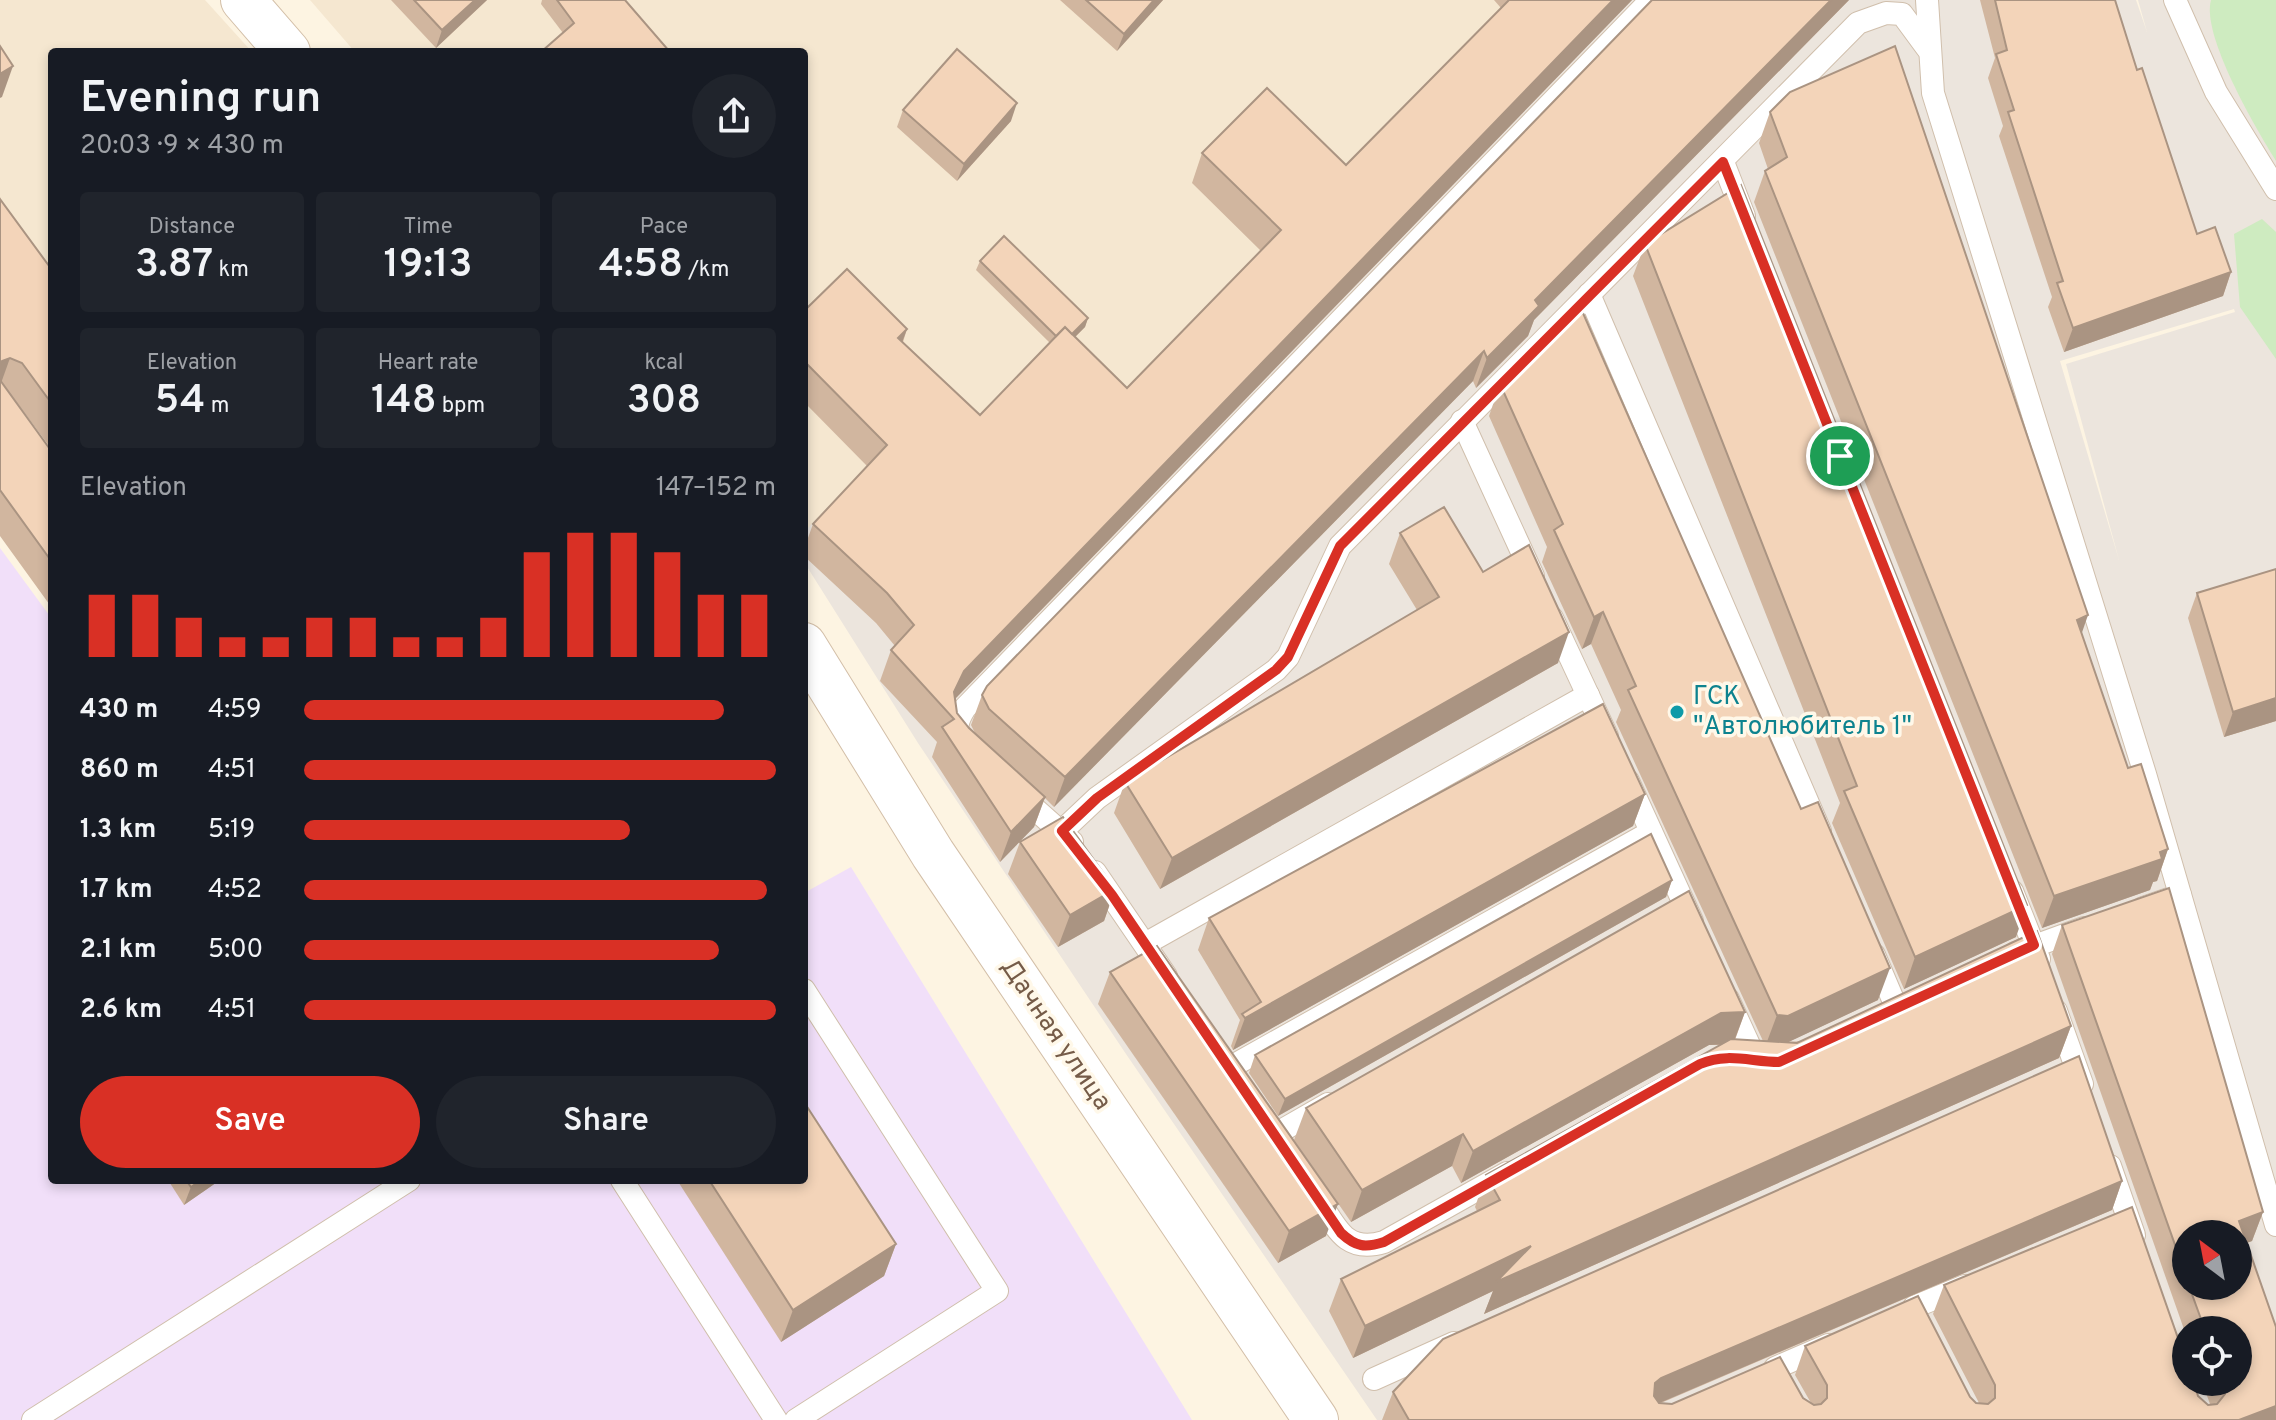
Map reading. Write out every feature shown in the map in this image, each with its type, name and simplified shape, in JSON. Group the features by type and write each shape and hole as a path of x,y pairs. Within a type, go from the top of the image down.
{"street":[{"path":"243,0 285,48"},
{"name":"Дачная улица","path":"809,662 933,854 1316,1420"}],"lane":[{"path":"975,756 958,735 957,722 965,708 1651,0"},
{"path":"1927,0 1933,93 2180,895 2276,1225"},
{"path":"2175,0 2216,92 2276,189"},
{"path":"1062,831 1097,798 1276,670 1288,657 1340,546 1858,23 1886,13 1902,14 1928,49"},
{"path":"1723,162 1752,236"},
{"path":"1589,294 1828,848"},
{"path":"1462,421 1651,832 1678,907 1704,946"},
{"path":"1145,944 1588,695"},
{"path":"994,774 1078,847 1178,993"},
{"path":"1229,1068 1651,832"},
{"path":"2005,871 2047,983 2068,1069 2090,1107"},
{"path":"1992,963 2034,945 2180,895"},
{"path":"1865,936 1904,1005 1870,1021"},
{"path":"1717,974 1756,1060"},
{"path":"796,1420 997,1291 808,996"},
{"path":"1212,1043 1244,1090"},
{"path":"1726,1057 1779,1062"},
{"path":"1274,1135 1342,1096"},
{"path":"1259,1112 1290,1158"},
{"path":"2104,1149 2120,1221 2144,1262"},
{"path":"1306,1182 1341,1233 1351,1242 1365,1247 1384,1242 1522,1165"},
{"path":"33,1420 403,1184"},
{"path":"625,1184 776,1420"},
{"path":"1912,1314 1986,1278"},
{"path":"1374,1379 1477,1333"},
{"path":"1749,1380 1845,1338"},
{"path":"1775,1368 1789,1392"}],"shaded area":[{"path":"0,0 205,0 248,48 48,48 48,301 0,235"},
{"path":"310,0 1529,0 1047,495 808,551 808,48 352,48"},
{"path":"1519,0 2136,0 2147,32 2138,0 2276,0 2276,1420 1377,1420 918,743 808,568 808,528 929,403 1045,485","holes":["2234,309 2235,312 2066,364 2119,560 2060,361"]},
{"path":"0,548 48,614 48,1184 808,1184 808,891 851,867 1192,1420 0,1420"}],"green space":[{"path":"2211,0 2276,0 2276,161 2222,58 2210,16"},
{"path":"2262,219 2276,232 2276,359 2240,307 2234,234"}],"building":[{"path":"414,0 475,0 442,30"},
{"path":"557,0 625,0 667,48 546,48 574,23"},
{"path":"1086,0 1154,0 1124,34"},
{"path":"1509,0 1613,0 964,671 954,692 957,713 969,728 1045,797 1011,832 942,727 954,719 891,650 914,625 887,593 813,524 887,445 808,365 808,307 847,269 907,329 898,338 980,415 1065,327 1127,388 1281,230 1202,153 1267,88 1346,165"},
{"path":"1652,0 1831,0 1535,300 1539,306 1487,358 1484,351 1065,777 989,709 982,695 987,686"},
{"path":"1995,0 2115,0 2137,70 2142,68 2197,234 2215,227 2231,272 2073,328 2057,283 2063,281 2008,112 2014,110 1996,54 2007,50"},
{"path":"0,46 13,66 0,74"},
{"path":"1895,46 2088,615 2077,620 2128,768 2141,764 2168,849 2160,852 2162,859 2054,896 1765,171 1787,157 1770,112 1790,92"},
{"path":"957,49 1017,103 964,164 903,110"},
{"path":"1741,185 2027,905 1915,957 1844,791 1857,786 1645,244"},
{"path":"0,199 48,265 48,399 22,363 10,358 2,361 0,366"},
{"path":"1004,236 1088,318 1072,334 1065,327 1056,336 980,261"},
{"name":"ГСК \"Автолюбитель 1\"","path":"1579,304 1801,809 1818,802 1890,968 1788,1016 1777,1015 1628,690 1636,686 1603,612 1594,617 1554,530 1563,524 1500,384"},
{"path":"0,380 48,446 48,556 0,490"},
{"path":"1444,507 1483,572 1529,545 1569,632 1172,858 1125,782 1439,597 1400,533"},
{"path":"2276,569 2276,698 2233,712 2197,593"},
{"path":"1603,704 1645,794 1245,1018 1242,1014 1261,1002 1209,918"},
{"path":"1063,817 1115,889 1070,915 1020,842"},
{"path":"1651,834 1672,880 1285,1099 1255,1055"},
{"path":"2169,888 2263,1212 2242,1220 2172,1220 2172,1236 2062,925"},
{"path":"1689,891 1745,1012 1721,1013 1473,1151 1463,1134 1362,1190 1306,1108"},
{"path":"2037,931 2071,1026 1496,1282 1531,1246 1365,1326 1341,1279 1500,1200 1486,1175 1731,1039 1797,1043"},
{"path":"1157,946 1338,1204 1289,1231 1110,972"},
{"path":"2079,1056 2122,1181 1661,1378 1655,1383 1654,1396 1659,1403 1672,1404 1780,1357 1803,1398 1814,1405 1821,1404 1827,1398 1827,1385 1805,1346 1918,1296 1970,1397 1976,1403 1988,1404 1995,1398 1995,1385 1944,1285 2132,1207 2172,1321 2172,1396 2198,1396 2208,1405 2217,1404 2223,1396 2252,1396 2252,1316 2200,1316 2194,1300 2252,1300 2252,1258 2276,1327 2276,1406 2239,1420 1409,1420 1393,1392 1443,1339"},
{"path":"808,1108 896,1244 793,1310 712,1184 808,1184"}],"place":[{"name":"ГСК \"Автолюбитель 1\"","path":"1677,712"}],"route":[{"path":"1723,162 1840,456 2034,945 1779,1062 1737,1056 1716,1057 1384,1242 1365,1247 1351,1242 1341,1233 1112,895 1078,847 1062,831 1097,798 1276,670 1288,657 1326,570 1340,546 1723,162"}]}
